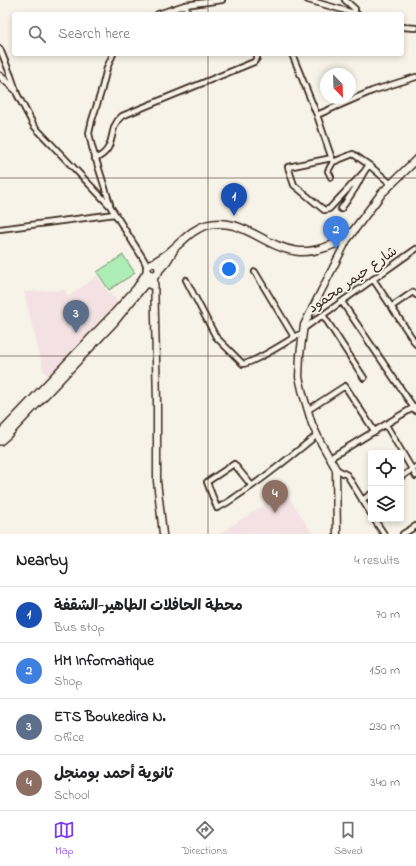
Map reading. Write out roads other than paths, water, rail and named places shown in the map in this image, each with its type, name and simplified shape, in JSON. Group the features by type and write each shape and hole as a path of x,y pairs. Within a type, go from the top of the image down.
{"main road":[{"path":"0,434 111,317 151,268 169,258 174,249 194,231 207,225 220,223 240,227 280,247 296,251 313,250 348,238 357,228 373,204 416,160"},
{"path":"0,441 114,322 146,283 151,268"},
{"path":"146,283 154,286"}],"street":[{"path":"160,12 185,5 222,0"},
{"path":"308,0 349,12"},
{"path":"345,0 355,9 356,12"},
{"path":"185,5 187,12"},
{"path":"404,27 416,28"},
{"path":"0,49 12,76 15,89 34,126 110,206 151,268 154,286 157,481 163,534"},
{"path":"110,206 89,133 107,68 112,56"},
{"path":"96,159 102,156 108,148 113,138 116,121 122,116 254,62 257,56"},
{"path":"293,56 317,115 332,160 328,171 331,177"},
{"path":"0,76 15,89"},
{"path":"317,115 372,91 416,77"},
{"path":"369,165 329,209 324,210 294,185 288,167 332,160 354,154 369,165 391,184"},
{"path":"341,209 364,172"},
{"path":"0,229 115,214"},
{"path":"337,534 336,469 317,435 299,377 303,331 348,238"},
{"name":"شارع حيمر محمود","path":"186,280 216,337 243,364 258,358 294,337 416,249"},
{"path":"255,272 294,337"},
{"path":"373,279 416,344"},
{"path":"391,307 413,292 416,296"},
{"path":"330,458 415,408 342,302"},
{"path":"323,315 364,378"},
{"path":"308,410 345,386 375,432"},
{"path":"386,425 414,469 416,476"},
{"path":"252,486 234,464 207,482 217,508 252,486 276,469 317,435"},
{"path":"336,469 347,475 368,509"},
{"path":"404,475 414,469"},
{"path":"362,500 368,496"},
{"path":"376,522 384,534"},
{"path":"402,534 416,526"}],"place":[{"name":"محطة الحافلات الطاهير-الشقفة","path":"234,216"},
{"name":"HM Informatique","path":"336,249"},
{"name":"ETS Boukedira N.","path":"76,333"},
{"name":"ثانوية أحمد بومنجل","path":"275,513"}]}
